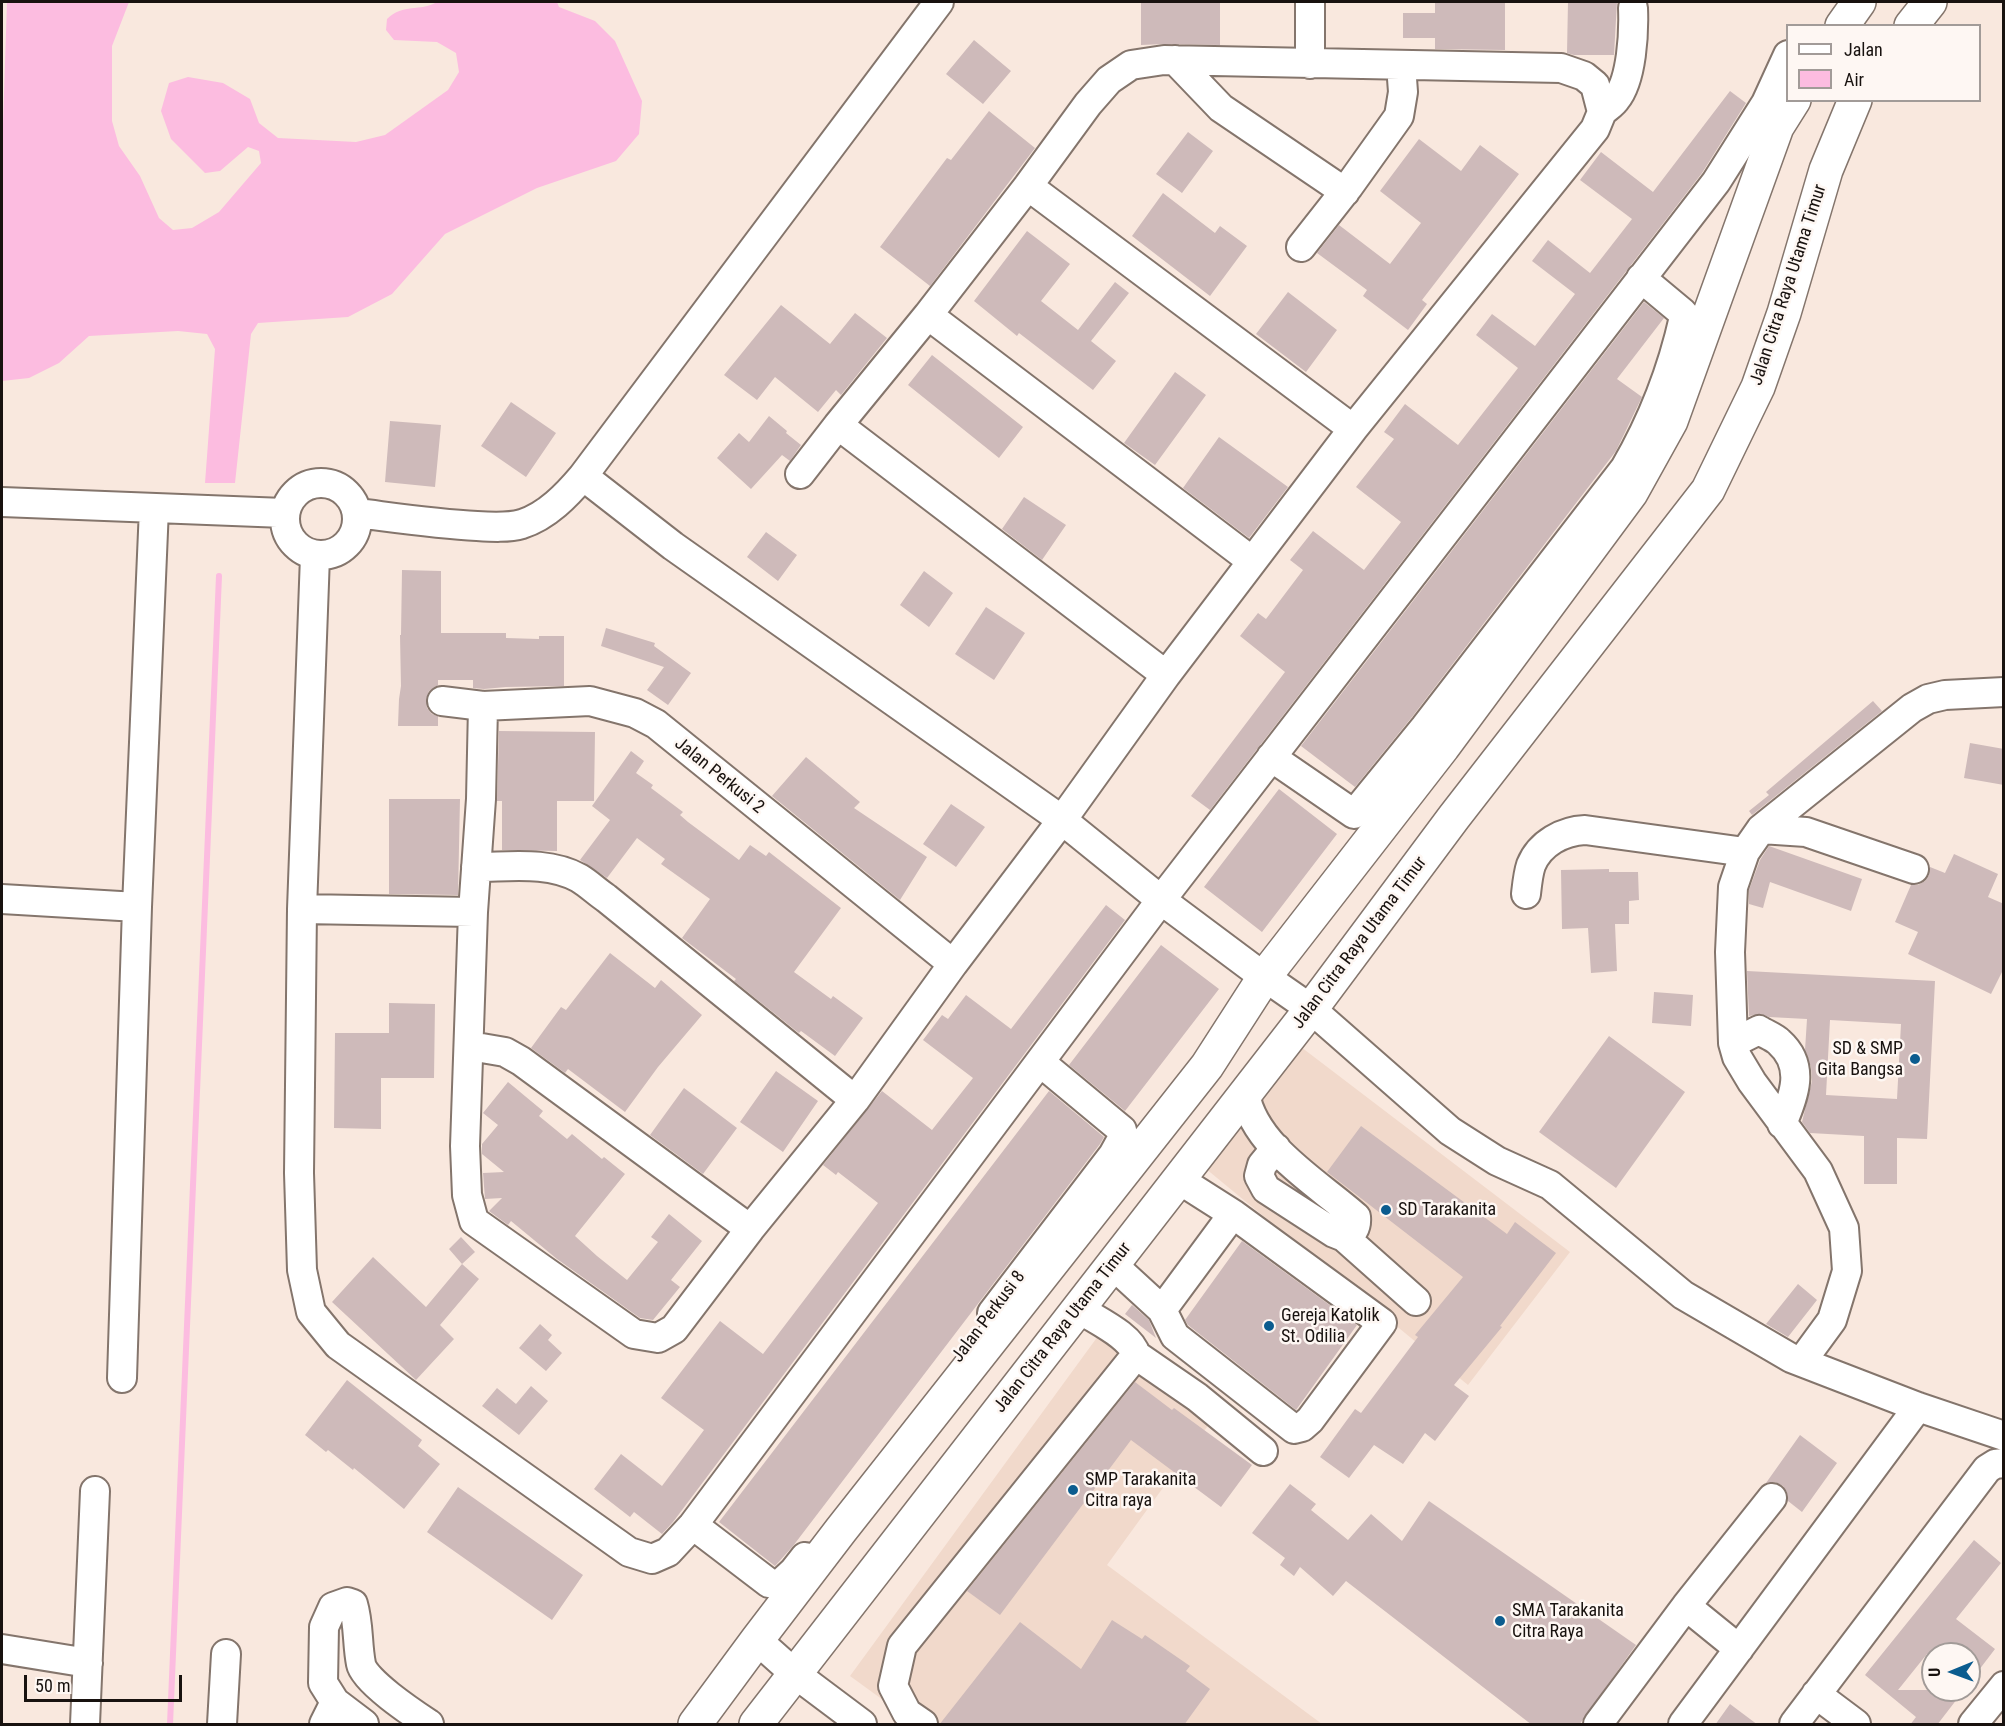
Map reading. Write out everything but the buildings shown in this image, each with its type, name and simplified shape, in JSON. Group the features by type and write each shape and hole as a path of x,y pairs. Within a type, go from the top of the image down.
{"main road":[{"path":"1843,24 1858,2"},
{"path":"1913,24 1930,2"},
{"path":"695,1725 756,1640 1207,1066 1265,976 1443,747 1631,493 1671,421 1777,128 1793,102"},
{"name":"Jalan Citra Raya Utama Timur","path":"756,1725 794,1673 1311,1009 1454,817 1708,490 1758,387 1784,313 1826,170 1854,102"},
{"path":"1040,1278 1078,1308"}],"street":[{"path":"357,513 458,525 499,527 516,525 544,512 566,496 939,2"},
{"path":"1310,2 1310,64"},
{"path":"483,706 481,799 473,912 465,1146 467,1195 474,1221 634,1334 658,1338 674,1329 750,1229 855,1100 1252,561 1353,429 1595,129 1602,112 1617,99 1629,65 1634,34 1633,8"},
{"path":"315,556 302,909 299,1173 302,1270 311,1312 338,1345 629,1552 652,1559 668,1552 693,1525 1161,900 1728,164 1766,103 1786,59"},
{"path":"1176,60 1221,108 1345,192"},
{"path":"800,474 1028,186 1088,104 1110,80 1131,65 1176,60 1561,68 1584,76 1595,85 1602,112"},
{"path":"1301,247 1345,192 1399,116 1403,92 1401,65"},
{"path":"1028,186 1353,429"},
{"path":"1271,757 1354,814 1625,468 1657,406 1675,355 1684,317 1683,313 1641,278"},
{"path":"927,315 1252,561"},
{"path":"838,425 1166,675"},
{"path":"583,476 673,546 1062,820 1161,900 1311,1009 1450,1131 1497,1161 1550,1185 1683,1295 1791,1358 1918,1407 2004,1436"},
{"path":"310,483 331,483 348,494 357,513 354,536 337,552 315,556 298,548 286,532 284,513 293,494 310,483"},
{"path":"2,502 284,513"},
{"path":"122,1378 137,907 154,508"},
{"path":"1802,1361 1832,1320 1847,1271 1844,1228 1818,1171 1743,1070 1733,1043 1730,952 1733,887 1753,840 1912,708 1928,699 1945,695 2004,692"},
{"name":"Jalan Perkusi 2","path":"442,701 483,706 590,700 635,713 656,724 953,964"},
{"path":"1526,894 1531,865 1539,852 1548,842 1573,830 1753,840 1806,832 1914,869"},
{"path":"476,867 552,868 578,878 606,898 855,1100"},
{"path":"2,899 137,907"},
{"path":"302,909 473,912"},
{"path":"1733,1043 1759,1030 1779,1041 1793,1058 1796,1080 1794,1095 1782,1124"},
{"path":"470,1046 505,1052 521,1060 750,1229"},
{"name":"Jalan Perkusi 8","path":"693,1525 769,1583 780,1584 794,1572 1113,1155 1123,1137 1122,1130 1040,1062"},
{"path":"1245,1093 1247,1108 1276,1148 1306,1178 1356,1217 1357,1224 1354,1230 1351,1235 1344,1237 1416,1301"},
{"path":"1113,1265 1162,1310 1175,1336 1294,1429 1302,1427 1310,1420 1382,1323 1233,1214 1178,1179"},
{"path":"1162,1310 1233,1214"},
{"path":"1078,1308 1124,1335 1134,1348 1136,1355 1197,1397 1263,1451"},
{"path":"920,1724 907,1713 894,1686 902,1646 1136,1355"},
{"path":"1683,1725 1918,1407"},
{"path":"1794,1725 1987,1468 2004,1463"},
{"path":"85,1725 95,1491"},
{"path":"1598,1725 1686,1606 1772,1498"},
{"path":"364,1725 330,1713 323,1683 324,1626 333,1607 347,1602 353,1604 357,1619 361,1667 390,1697 429,1725"},
{"path":"1686,1606 1740,1649"},
{"path":"756,1640 794,1673 862,1725"},
{"path":"2,1649 88,1664"},
{"path":"222,1725 226,1654"},
{"path":"1973,1725 2004,1686"},
{"path":"1816,1694 1856,1725"}],"shaded area":[{"name":"SD Tarakanita","path":"1301,1047 1570,1252 1468,1385 1205,1168"},
{"name":"SMP Tarakanita Citra raya","path":"1101,1332 1215,1416 1107,1565 1322,1724 916,1724 850,1676"}],"water":[{"path":"7,2 129,2 112,46 112,121 119,146 140,176 159,218 173,230 192,228 219,212 261,163 259,151 248,147 220,171 205,173 171,139 161,111 169,83 188,77 223,83 250,99 259,123 278,138 356,142 385,135 448,90 459,72 456,53 437,42 394,40 386,30 387,19 393,14 437,2 557,2 559,7 595,21 615,41 642,101 639,134 616,161 537,188 445,234 392,294 348,317 258,323 251,334 235,483 205,483 215,349 207,334 178,331 89,336 59,363 29,378 2,381 2,155"}],"waterway":[{"path":"170,1724 219,576"}],"place":[{"name":"SD & SMP Gita Bangsa","path":"1915,1059"},
{"name":"SD Tarakanita","path":"1386,1210"},
{"name":"Gereja Katolik St. Odilia","path":"1269,1326"},
{"name":"SMP Tarakanita Citra raya","path":"1073,1490"},
{"name":"SMA Tarakanita Citra Raya","path":"1500,1621"}]}
